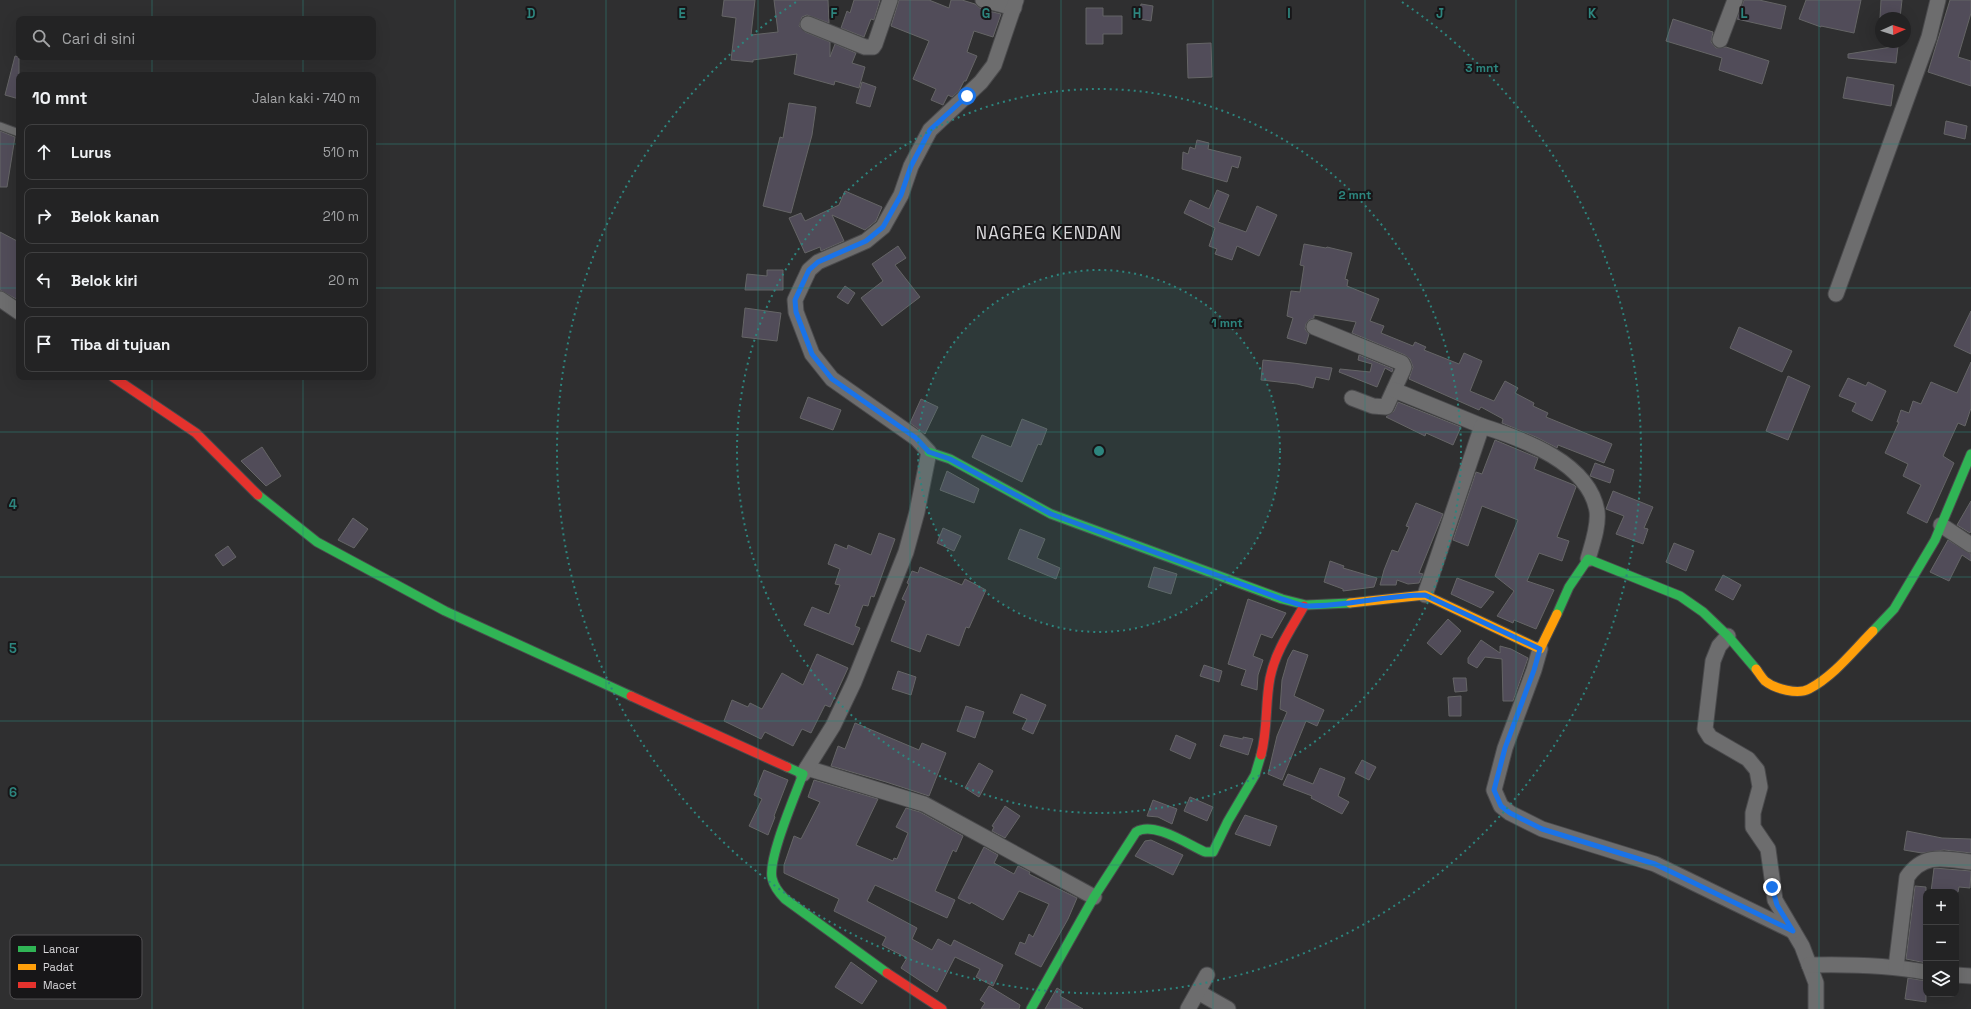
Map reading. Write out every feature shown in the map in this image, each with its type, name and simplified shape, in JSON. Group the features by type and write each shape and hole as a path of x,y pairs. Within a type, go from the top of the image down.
{"street":[{"path":"808,24 865,47 873,47 890,0"},
{"path":"983,0 1015,4 994,65 976,87 930,130 911,166 901,195 883,227 866,241 818,262 809,270 795,300 796,312 812,354 832,379 916,438 929,452 950,459 1051,514 1304,606 1385,599 1409,595 1425,595 1540,649"},
{"path":"1720,40 1735,0"},
{"path":"1836,294 1929,37 1934,1"},
{"path":"0,299 16,310"},
{"path":"1314,327 1399,360 1404,367 1387,406 1373,406 1352,398"},
{"path":"117,380 196,433 260,497 317,542 444,611 805,771 924,804 1094,897"},
{"path":"1394,390 1482,426 1516,438 1546,452 1573,470 1593,494 1597,513 1595,532 1588,559 1569,587 1540,649 1534,670 1505,748 1494,790 1501,806 1510,813 1542,829 1635,857 1662,867 1793,931"},
{"path":"1425,595 1482,426"},
{"path":"929,452 906,552 854,682 833,726 805,771 772,862 771,871 774,888 791,903 902,984 942,1009"},
{"path":"1588,559 1680,596 1703,612 1728,636 1765,681 1776,687 1791,691 1808,690 1834,671 1894,609 1935,540 1971,454"},
{"path":"1941,525 1971,545"},
{"path":"1031,1009 1094,897 1132,837 1141,829 1155,829 1205,852 1213,852 1215,850 1228,821 1255,775 1265,740 1270,678 1277,654 1304,606"},
{"path":"1728,636 1719,646 1713,661 1705,729 1710,737 1748,759 1756,770 1760,787 1753,813 1753,827 1768,848 1773,894 1777,905 1802,946 1816,983 1816,1009"},
{"path":"1896,967 1908,877 1913,869 1920,863 1932,859 1971,862"},
{"path":"1809,965 1855,964 1896,967 1923,972"},
{"path":"1188,1009 1207,975"},
{"path":"1959,976 1971,976"},
{"path":"1198,992 1228,1009"}],"lane":[{"path":"0,126 16,131"}],"building":[{"path":"724,0 755,0 751,35 778,32 774,0 828,0 829,23 807,15 802,17 799,26 805,32 830,42 830,57 835,44 856,53 852,63 865,67 859,88 835,81 834,85 794,74 797,54 753,60 753,62 731,60 736,18 722,16"},
{"path":"854,0 880,0 874,20 871,19 864,37 841,28 847,11 850,13"},
{"path":"899,0 929,0 949,8 951,0 962,0 975,4 981,9 1001,14 993,37 974,31 967,52 977,56 966,81 964,81 959,91 952,97 948,95 943,105 931,100 936,89 913,79 929,41 891,26"},
{"path":"1744,0 1759,0 1786,6 1781,29 1737,19"},
{"path":"1806,0 1861,0 1854,33 1821,27 1799,19"},
{"path":"1881,0 1902,0 1901,12 1880,12"},
{"path":"1950,0 1971,0 1971,13 1958,57 1971,61 1971,86 1928,72"},
{"path":"1141,4 1153,6 1151,21 1139,19"},
{"path":"1086,8 1103,8 1103,16 1122,16 1122,34 1103,34 1103,44 1086,44"},
{"path":"1673,19 1713,32 1711,42 1716,48 1726,47 1769,61 1762,84 1719,70 1722,58 1666,41"},
{"path":"1211,43 1212,77 1188,78 1187,44"},
{"path":"1886,48 1898,48 1896,63 1848,58 1848,54"},
{"path":"16,56 16,60 19,60 19,72 16,72 16,98 5,95"},
{"path":"1847,77 1894,85 1891,106 1843,98"},
{"path":"862,82 876,87 870,107 856,103"},
{"path":"789,103 816,107 812,135 791,213 763,206 780,137 783,138"},
{"path":"1946,121 1967,126 1965,139 1944,134"},
{"path":"0,131 15,137 7,187 0,187"},
{"path":"1197,140 1209,143 1208,149 1241,157 1238,168 1232,166 1227,182 1182,169 1183,152 1188,154 1190,147 1195,149"},
{"path":"1217,190 1229,195 1218,222 1246,232 1257,206 1277,215 1259,256 1237,246 1232,260 1215,254 1217,249 1209,246 1215,228 1184,213 1190,200 1209,209"},
{"path":"845,191 882,207 876,221 865,230 832,215 844,241 821,251 820,247 805,253 789,218 801,213 805,221 839,205"},
{"path":"0,232 16,240 16,299 0,290"},
{"path":"1304,244 1327,247 1352,253 1345,279 1348,280 1347,286 1379,299 1370,321 1384,326 1381,333 1413,346 1415,342 1426,347 1424,350 1459,364 1464,353 1482,361 1470,391 1494,401 1505,381 1518,388 1515,393 1534,403 1533,406 1548,413 1546,417 1612,444 1604,463 1558,445 1557,448 1538,438 1502,423 1503,419 1481,407 1479,410 1409,379 1413,367 1410,359 1405,355 1352,333 1356,322 1314,315 1314,318 1309,320 1306,324 1305,329 1309,334 1306,344 1287,338 1293,318 1287,316 1291,291 1300,292 1304,266 1300,265"},
{"path":"898,246 906,258 895,265 920,297 882,326 861,298 883,281 872,264"},
{"path":"767,270 783,270 783,290 745,290 747,274 767,276"},
{"path":"845,286 855,293 848,304 837,297"},
{"path":"745,308 781,313 777,341 742,337"},
{"path":"1971,311 1971,354 1954,346"},
{"path":"1739,327 1792,351 1782,372 1730,348"},
{"path":"1359,355 1393,369 1392,372 1385,368 1377,387 1339,372 1340,369 1370,372 1372,364 1358,360"},
{"path":"1263,360 1332,368 1329,380 1316,377 1313,388 1297,384 1261,380"},
{"path":"1971,362 1971,408 1965,426 1958,423 1943,456 1954,463 1927,523 1907,513 1921,485 1903,476 1908,464 1885,453 1899,422 1897,422 1901,410 1909,413 1913,401 1921,404 1931,382 1957,393"},
{"path":"1788,376 1810,386 1788,440 1766,431"},
{"path":"1848,378 1866,386 1868,382 1886,391 1872,421 1852,411 1856,403 1839,396"},
{"path":"808,397 841,410 833,430 800,418"},
{"path":"921,399 938,407 925,434 910,423"},
{"path":"1398,402 1461,427 1453,445 1426,433 1425,436 1386,417 1394,411"},
{"path":"1022,419 1047,429 1041,445 1038,444 1022,482 972,457 982,435 1011,447"},
{"path":"1495,440 1538,458 1534,469 1576,487 1557,537 1569,541 1562,561 1539,553 1527,581 1554,590 1536,629 1514,620 1513,623 1497,616 1514,591 1495,576 1518,520 1482,506 1468,546 1453,540 1476,472 1482,474"},
{"path":"262,447 281,476 266,486 241,461"},
{"path":"1595,463 1614,470 1610,483 1590,476"},
{"path":"947,471 979,489 974,503 940,490"},
{"path":"1613,491 1653,507 1644,528 1648,529 1643,544 1616,534 1624,516 1606,509"},
{"path":"1971,501 1971,531 1970,533 1957,525"},
{"path":"1416,503 1443,514 1419,573 1423,574 1419,583 1408,584 1397,580 1396,585 1380,585 1392,550 1398,552 1409,527 1406,526"},
{"path":"353,518 368,529 354,548 338,540"},
{"path":"943,528 961,536 954,551 937,543"},
{"path":"1020,529 1045,539 1037,558 1060,568 1056,579 1008,559"},
{"path":"879,533 895,539 874,597 871,596 868,606 863,605 855,626 860,628 853,645 804,625 812,607 829,614 840,585 835,584 840,569 828,564 835,544 847,549 848,545 871,555"},
{"path":"1948,540 1971,554 1971,561 1962,555 1949,581 1930,572"},
{"path":"1674,543 1694,551 1686,571 1666,562"},
{"path":"228,546 236,557 223,566 215,555"},
{"path":"1330,561 1344,566 1343,568 1377,578 1374,587 1343,591 1343,589 1324,582"},
{"path":"920,567 962,585 965,579 986,590 969,628 966,627 959,646 927,634 920,652 891,641 906,601 902,599 909,584 907,583 912,571 918,573"},
{"path":"1154,567 1177,574 1171,594 1148,587"},
{"path":"1723,575 1741,585 1733,600 1715,590"},
{"path":"1457,578 1494,592 1481,608 1451,594"},
{"path":"1248,599 1286,613 1272,638 1261,634 1253,656 1263,660 1258,675 1257,690 1241,685 1246,670 1228,664"},
{"path":"1448,619 1461,631 1441,655 1427,643"},
{"path":"1481,640 1500,653 1500,646 1511,649 1528,658 1513,701 1503,701 1502,659 1485,657 1477,668 1468,663 1468,658"},
{"path":"1293,650 1308,655 1294,696 1324,710 1317,726 1306,721 1282,780 1268,774 1277,736 1287,712 1280,709 1282,680 1288,659"},
{"path":"817,654 848,668 830,707 825,705 811,733 802,729 793,746 765,732 761,739 724,721 732,700 748,707 750,703 762,709 782,673 803,685"},
{"path":"1204,665 1222,671 1219,682 1200,676"},
{"path":"898,671 916,677 911,695 892,689"},
{"path":"1453,678 1466,678 1467,691 1455,692"},
{"path":"1021,694 1046,705 1033,734 1022,729 1027,719 1013,713"},
{"path":"1461,696 1461,716 1449,716 1448,697"},
{"path":"966,706 984,712 975,738 957,731"},
{"path":"855,723 919,750 922,743 946,753 929,796 831,766 838,746 845,749"},
{"path":"1176,735 1196,744 1190,759 1170,750"},
{"path":"1224,735 1243,739 1243,737 1253,739 1248,755 1220,746"},
{"path":"1362,760 1376,767 1369,780 1355,773"},
{"path":"979,763 993,771 979,797 965,788"},
{"path":"1320,768 1345,778 1338,796 1349,802 1342,814 1311,798 1312,796 1283,785 1288,774 1313,784"},
{"path":"764,770 788,780 768,835 749,826 762,799 754,795"},
{"path":"814,780 878,799 856,845 893,861 894,858 897,859 908,833 896,827 906,808 920,812 963,836 956,852 953,850 935,891 955,900 947,918 875,885 867,901 917,928 912,939 932,950 938,939 951,946 954,940 1003,965 993,986 976,977 980,969 955,957 937,992 901,968 907,958 882,945 886,937 834,911 839,899 784,873 784,865 794,836 801,839 820,802 808,797"},
{"path":"1190,797 1213,807 1207,821 1184,811"},
{"path":"1153,800 1177,809 1172,824 1158,817 1147,816"},
{"path":"1005,806 1020,816 1005,838 992,831 994,827 992,826"},
{"path":"1245,815 1277,826 1270,846 1235,834"},
{"path":"1907,831 1942,838 1971,839 1971,853 1944,850 1922,853 1904,850"},
{"path":"1151,840 1183,855 1173,875 1135,856 1145,841"},
{"path":"984,847 998,855 994,863 1014,874 1018,866 1030,872 1029,874 1077,898 1068,919 1041,967 1015,954 1020,942 1025,944 1029,934 1033,937 1049,904 1019,891 1003,920 971,902 970,904 958,898"},
{"path":"1934,868 1971,871 1970,888 1959,887 1959,889 1931,889"},
{"path":"1915,886 1926,887 1926,889 1923,889 1923,962 1906,959"},
{"path":"851,962 877,981 862,1004 835,987"},
{"path":"1908,978 1923,980 1923,997 1926,997 1926,1002 1905,999"},
{"path":"989,986 1020,1005 1019,1009 981,1009 985,1003 980,1000"},
{"path":"1057,988 1062,991 1060,996 1083,1009 1045,1009"}],"traffic: fast":[{"path":"929,452 950,459 1051,514 1282,599 1306,605 1350,603"},
{"path":"1873,631 1894,609 1935,540 1971,454"},
{"path":"258,495 317,542 445,611 631,696"},
{"path":"1557,614 1569,587 1588,559 1680,596 1703,612 1728,636 1756,669"},
{"path":"1031,1009 1094,897 1136,832 1143,829 1161,831 1205,852 1213,852 1228,821 1255,775 1261,755"},
{"path":"787,767 803,774 774,856 772,869 774,884 785,899 887,973"}],"traffic: slow":[{"path":"1350,603 1425,595 1540,649 1557,614"},
{"path":"1756,669 1769,684 1780,689 1804,691 1818,684 1827,677 1851,655 1873,631"}],"traffic: jam":[{"path":"117,380 196,433 258,495"},
{"path":"1261,755 1265,736 1268,688 1272,668 1284,641 1304,606"},
{"path":"631,696 787,767"},
{"path":"887,973 942,1009"}],"district":[{"name":"NAGREG KENDAN","path":"1049,233"}],"route":[{"path":"967,96 938,121 930,130 911,166 901,195 883,227 866,241 818,262 809,270 804,280 795,300 796,312 804,338 812,354 832,379 916,438 929,452 950,459 1051,514 1130,541 1304,606 1385,599 1409,595 1425,595 1540,649 1534,670 1505,748 1494,790 1496,798 1501,806 1510,813 1542,829 1655,864 1793,931 1777,905 1772,887"}]}
